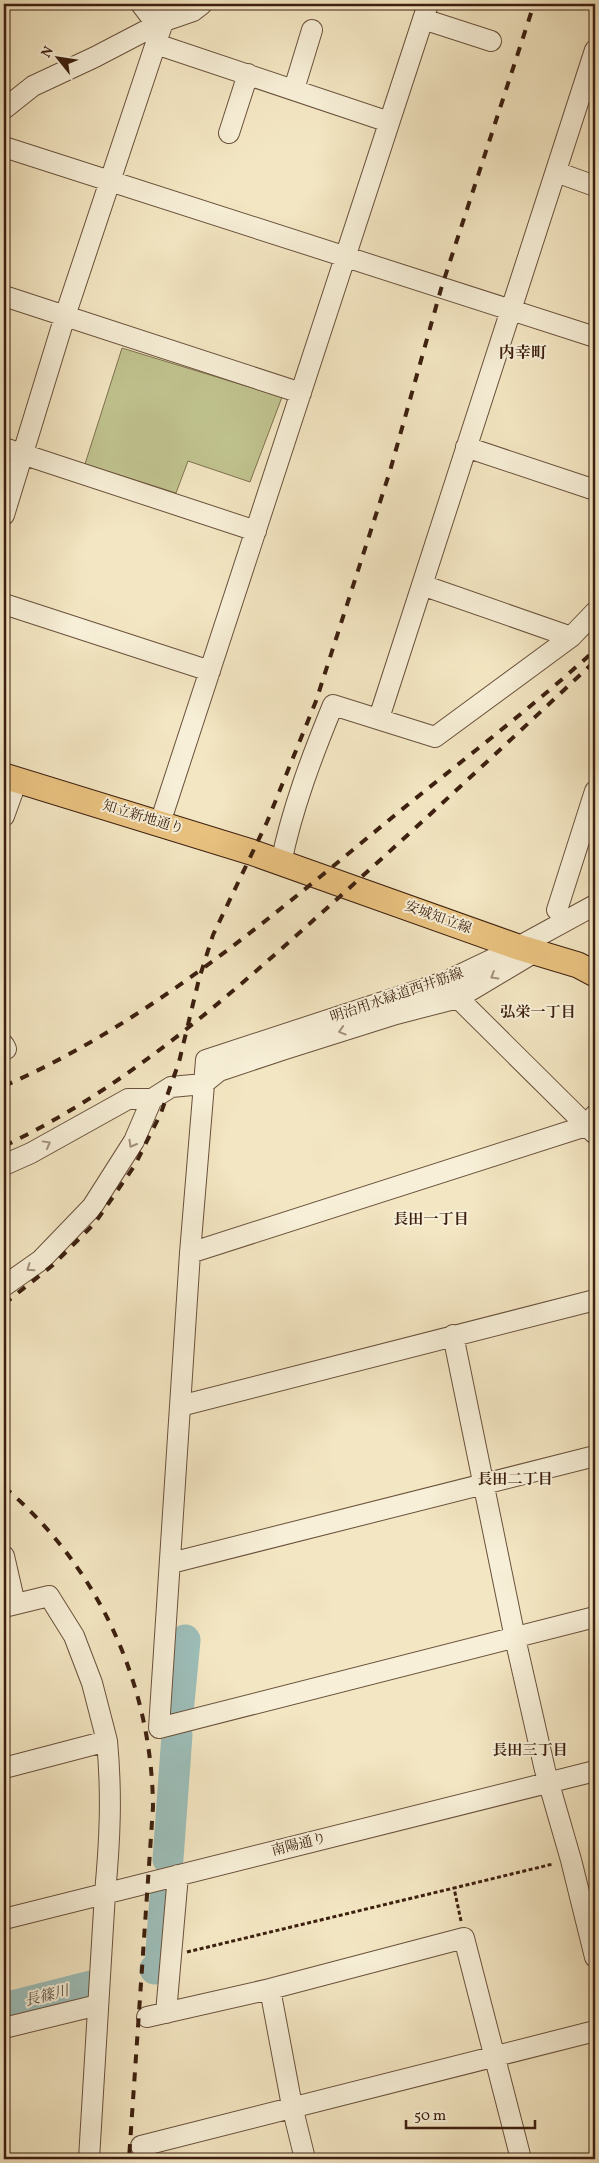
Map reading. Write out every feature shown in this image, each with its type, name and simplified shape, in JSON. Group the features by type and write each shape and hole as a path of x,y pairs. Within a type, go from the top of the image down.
{"main road":[{"name":"知立新地通り","path":"10,778 160,823 281,863"},
{"name":"安城知立線","path":"281,863 520,947 578,965 595,974"}],"street":[{"path":"141,4 161,23 248,74 390,122"},
{"path":"4,109 33,86 161,23 193,11 202,4"},
{"path":"160,823 426,11 491,41"},
{"path":"4,515 13,451 65,316 161,23"},
{"path":"294,89 312,30"},
{"path":"379,718 595,50"},
{"path":"229,133 248,74"},
{"path":"4,146 595,338"},
{"path":"556,172 595,186"},
{"path":"4,296 301,393"},
{"path":"466,448 595,490"},
{"path":"13,451 256,531"},
{"path":"422,585 571,637"},
{"path":"4,604 210,671"},
{"path":"281,863 287,832 315,748 333,705 435,737 571,637 595,612"},
{"path":"4,816 10,778"},
{"path":"557,910 595,793"},
{"path":"4,1286 41,1260 92,1207 134,1141 152,1099 171,1087 203,1084 219,1071 266,1055 396,1014 458,998 520,947 557,910 595,890"},
{"name":"明治用水緑道西井筋線","path":"203,1084 206,1060 447,981 520,947 595,905"},
{"path":"190,1254 592,1125 458,998"},
{"path":"4,1045 6,1049 4,1050"},
{"path":"203,1084 159,1728 595,1617"},
{"path":"4,1166 31,1153 128,1098 152,1099"},
{"path":"180,1406 595,1300"},
{"path":"454,1335 515,1638 548,1784 571,1860 595,1957"},
{"path":"170,1563 595,1456"},
{"path":"4,1556 10,1606 49,1596 74,1636 92,1683 107,1741 111,1791 89,2159"},
{"path":"4,1768 107,1741"},
{"name":"南陽通り","path":"4,1919 595,1772"},
{"path":"178,1875 171,1956 157,2015 270,1989 464,1938 521,2159"},
{"path":"270,1989 292,2106 305,2159"},
{"path":"4,2028 98,2005"},
{"path":"141,2146 292,2106 595,2031"}],"path":[{"path":"171,1956 571,1860"},
{"path":"454,1888 464,1938"}],"green space":[{"path":"122,348 282,397 250,482 188,461 176,493 85,464"}],"waterway":[{"path":"178,1713 185,1640"},
{"path":"168,1859 177,1735"},
{"name":"長篠川","path":"155,1969 160,1965 165,1897"},
{"name":"長篠川","path":"4,2008 91,1986"}],"railway":[{"path":"4,1304 53,1265 95,1223 135,1165 161,1113 179,1062 199,979 213,935 267,822 316,701 390,471 441,289 534,4"},
{"path":"4,1086 58,1060 111,1030 211,962 307,888 499,732 595,650"},
{"path":"4,1146 47,1124 129,1072 244,982 457,790 595,661"},
{"path":"4,1487 37,1518 67,1553 92,1591 113,1630 130,1673 143,1716 150,1761 153,1807 129,2159"}],"district":[{"name":"内幸町","path":"523,354"},
{"name":"弘栄一丁目","path":"538,1013"},
{"name":"長田一丁目","path":"431,1220"},
{"name":"長田二丁目","path":"515,1480"},
{"name":"長田三丁目","path":"530,1751"}]}
